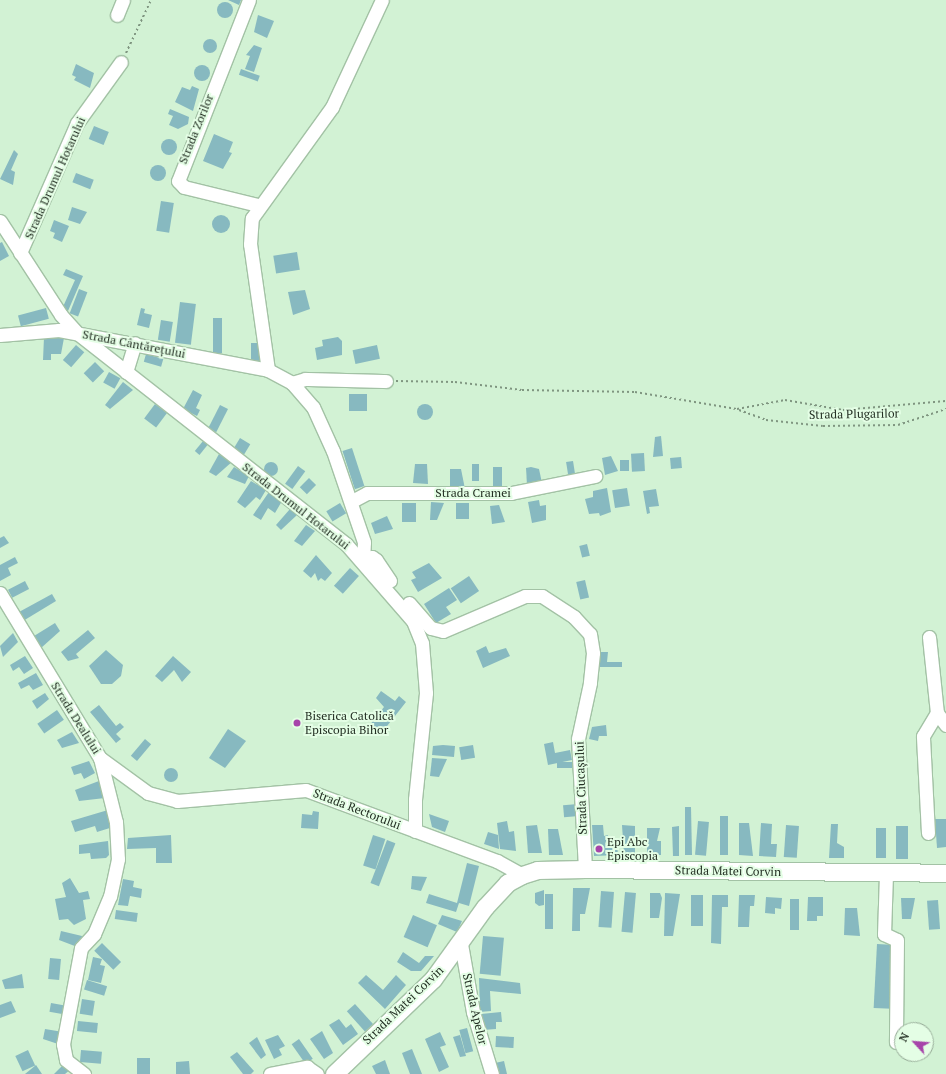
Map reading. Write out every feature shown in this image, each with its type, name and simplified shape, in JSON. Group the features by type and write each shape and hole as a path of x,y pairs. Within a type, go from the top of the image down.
{"main road":[{"name":"Strada Matei Corvin","path":"334,1074 433,979 461,944 485,907 507,883 522,875 537,870 585,869 886,874 946,873"}],"street":[{"path":"117,15 123,0"},
{"name":"Strada Zorilor","path":"249,0 178,181 184,187 258,205"},
{"path":"268,370 249,231 258,205 332,107 382,0"},
{"name":"Strada Drumul Hotarului","path":"20,253 77,123 121,62"},
{"name":"Strada Drumul Hotarului","path":"0,221 60,315 77,333 346,544 413,621 422,643 426,693 415,799 416,831"},
{"name":"Strada Cântărețului","path":"0,335 33,330 77,333 135,343 268,370 292,383 313,407 352,501 364,542 363,562"},
{"path":"126,372 135,343"},
{"path":"292,383 305,379 386,381"},
{"name":"Strada Cramei","path":"352,501 367,493 511,493 595,476"},
{"name":"Strada Ciucașului","path":"363,562 368,558 376,560 437,631 534,595 542,596 574,617 590,634 593,653 590,684 578,739 585,869"},
{"name":"Strada Dealului","path":"0,593 100,758 116,822 118,858 101,918 94,934 81,948 63,1044 66,1060 84,1074"},
{"path":"929,637 937,713 946,725"},
{"path":"928,833 923,736 937,713"},
{"name":"Strada Rectorului","path":"100,758 148,793 177,801 306,790 497,861 522,875"},
{"path":"886,874 884,934 897,940 896,1022"},
{"name":"Strada Apelor","path":"461,944 473,1012 492,1074"},
{"path":"270,1074 307,1066 317,1074"}],"path":[{"path":"121,62 151,0"},
{"path":"386,381 635,392 737,409 780,401 843,410 946,401"},
{"name":"Strada Plugarilor","path":"737,409 766,420 823,426 898,425 946,409"}],"building":[{"path":"228,0 241,0 239,5"},
{"path":"225,2 231,4 233,10 231,16 225,18 219,16 217,10 219,4"},
{"path":"258,15 274,21 267,38 254,32"},
{"path":"210,39 215,41 217,46 215,51 210,53 205,51 203,46 205,41"},
{"path":"254,45 262,48 254,72 245,69 250,56 246,55"},
{"path":"76,64 94,73 90,88 74,80 76,77 72,75"},
{"path":"199,65 205,65 210,70 208,79 205,81 199,81 194,76 194,70"},
{"path":"241,69 260,76 258,81 239,75"},
{"path":"192,86 199,89 193,111 175,102 182,87 190,90"},
{"path":"170,109 189,117 188,124 178,129 169,125 173,116 168,114"},
{"path":"94,126 109,132 104,145 89,139"},
{"path":"214,134 233,142 229,152 232,153 223,169 203,161"},
{"path":"166,139 172,139 177,144 175,153 172,155 166,155 161,150 161,144"},
{"path":"14,150 18,154 11,170 15,172 13,185 0,179"},
{"path":"155,165 161,165 166,170 164,179 161,181 155,181 150,176 150,170"},
{"path":"76,173 94,180 90,189 72,182"},
{"path":"161,201 174,203 169,233 156,231"},
{"path":"72,207 87,212 80,224 68,220"},
{"path":"221,215 227,218 230,224 227,230 221,233 215,230 212,224 215,218"},
{"path":"54,220 69,226 62,242 53,238 55,233 50,231"},
{"path":"2,242 9,256 0,261 0,243"},
{"path":"297,252 300,270 276,274 273,256"},
{"path":"66,269 83,276 68,311 62,309 75,280 63,275"},
{"path":"79,289 87,292 78,316 70,313"},
{"path":"305,290 310,309 293,315 288,292"},
{"path":"180,302 196,304 191,345 175,343"},
{"path":"46,308 49,319 21,326 18,316"},
{"path":"141,308 145,309 144,313 152,315 149,328 137,325"},
{"path":"213,318 222,318 222,353 213,353"},
{"path":"161,320 173,322 170,342 158,340"},
{"path":"44,337 64,338 61,354 51,354 51,360 43,360"},
{"path":"338,337 342,341 342,355 317,360 315,348 323,346 322,340"},
{"path":"251,343 261,343 261,361 251,361"},
{"path":"76,345 84,352 71,367 63,360"},
{"path":"377,345 380,359 355,364 353,350"},
{"path":"146,354 163,359 161,367 144,362"},
{"path":"95,362 104,371 93,383 84,373"},
{"path":"109,372 120,378 115,389 103,382"},
{"path":"123,382 133,390 110,409 105,405"},
{"path":"193,390 202,395 196,408 200,410 197,416 183,409"},
{"path":"349,394 367,394 367,411 349,411"},
{"path":"155,404 167,413 156,427 144,418"},
{"path":"425,404 432,409 433,412 428,419 425,420 418,415 417,412 422,405"},
{"path":"220,405 228,409 216,432 208,428"},
{"path":"661,436 663,456 653,457 655,437"},
{"path":"240,438 250,444 244,454 234,448"},
{"path":"203,441 208,445 199,455 195,451"},
{"path":"352,448 364,486 355,489 342,451"},
{"path":"644,453 645,471 632,472 631,454"},
{"path":"219,454 233,461 216,476 209,472"},
{"path":"611,456 618,471 605,475 602,458"},
{"path":"681,457 682,468 671,469 670,458"},
{"path":"620,460 629,460 629,471 620,471"},
{"path":"573,461 576,479 569,480 566,462"},
{"path":"271,462 276,464 278,469 276,474 271,476 266,474 264,469 266,464"},
{"path":"415,464 427,464 428,484 413,483"},
{"path":"472,464 479,464 479,481 472,481"},
{"path":"298,466 305,471 292,489 285,484"},
{"path":"234,467 249,476 245,484 227,477"},
{"path":"493,467 502,467 502,488 493,488"},
{"path":"531,467 539,469 542,483 527,485 526,468"},
{"path":"450,469 461,469 465,489 450,489"},
{"path":"309,478 316,485 307,494 300,487"},
{"path":"251,481 266,490 260,500 256,497 245,508 237,502"},
{"path":"607,488 611,512 600,516 599,513 589,514 585,499 593,497 593,491"},
{"path":"627,488 630,506 615,508 612,490"},
{"path":"656,489 659,506 649,507 650,513 647,514 643,491"},
{"path":"269,492 282,501 275,513 268,508 261,520 253,515"},
{"path":"539,500 540,506 546,505 546,520 532,523 528,502"},
{"path":"431,502 444,503 437,520 430,520"},
{"path":"340,503 346,513 332,522 326,511"},
{"path":"402,503 416,503 416,522 402,522"},
{"path":"456,503 469,503 469,519 456,519"},
{"path":"499,505 505,522 492,524 490,506"},
{"path":"290,509 297,515 281,530 276,525"},
{"path":"387,516 393,529 375,534 371,523"},
{"path":"306,525 315,531 302,546 294,541"},
{"path":"4,536 9,543 0,548 0,538"},
{"path":"587,544 590,556 582,558 579,546"},
{"path":"316,555 332,573 325,581 321,578 318,581 315,573 311,578 303,571"},
{"path":"15,557 18,563 8,568 11,575 0,581 0,565"},
{"path":"429,563 442,578 418,592 411,580 416,578 412,572"},
{"path":"350,568 359,576 343,594 334,586"},
{"path":"469,576 479,591 461,603 451,588"},
{"path":"585,580 589,598 580,600 576,582"},
{"path":"25,581 29,589 12,598 8,590"},
{"path":"449,588 457,600 446,607 451,614 436,623 424,604"},
{"path":"52,594 56,601 23,621 19,612"},
{"path":"55,623 60,631 41,648 34,636"},
{"path":"88,630 95,638 76,654 79,658 68,661 61,652"},
{"path":"13,633 18,642 3,657 0,646"},
{"path":"486,646 489,653 506,648 510,656 483,668 476,651"},
{"path":"106,650 123,665 121,676 112,684 101,684 89,666"},
{"path":"600,652 608,652 607,662 622,662 622,667 599,667"},
{"path":"25,656 33,668 24,674 19,667 13,671 10,665"},
{"path":"173,656 191,672 182,682 174,670 162,682 155,676"},
{"path":"36,673 43,685 33,690 29,685 21,689 18,683"},
{"path":"381,691 395,701 399,696 406,702 380,735 369,726 384,707 376,698"},
{"path":"45,693 49,699 37,709 32,701"},
{"path":"99,705 116,726 120,723 124,727 116,734 121,739 116,743 90,712"},
{"path":"57,710 64,720 44,734 37,724"},
{"path":"606,725 607,736 599,736 598,741 589,739 592,727"},
{"path":"228,729 246,741 225,768 209,758"},
{"path":"72,732 79,743 62,748 57,740"},
{"path":"145,739 151,744 137,761 131,756"},
{"path":"553,742 555,753 570,750 572,760 548,765 544,744"},
{"path":"473,745 475,758 461,760 459,747"},
{"path":"433,746 455,746 454,757 432,755"},
{"path":"432,758 447,759 439,777 430,776"},
{"path":"89,761 95,773 84,779 81,773 74,775 71,767"},
{"path":"557,762 572,762 572,768 557,768"},
{"path":"168,768 174,768 178,772 178,778 174,782 168,782 164,778 164,772"},
{"path":"99,781 105,798 79,801 75,790"},
{"path":"578,804 579,816 564,817 563,805"},
{"path":"685,807 691,807 692,855 685,855"},
{"path":"108,810 113,827 97,832 95,826 75,832 71,821"},
{"path":"313,811 319,812 318,829 301,828 302,814 312,815"},
{"path":"429,814 449,821 445,832 432,827"},
{"path":"720,816 728,816 728,855 720,855"},
{"path":"935,819 946,819 946,847 937,848"},
{"path":"507,821 509,832 514,831 516,851 500,849 497,823"},
{"path":"698,821 709,822 706,856 695,855"},
{"path":"739,823 749,823 753,856 739,855"},
{"path":"761,823 772,824 771,844 777,844 776,857 759,856"},
{"path":"831,824 838,824 837,843 844,847 844,858 829,858"},
{"path":"537,825 542,853 528,853 526,826"},
{"path":"592,825 603,825 604,836 608,835 605,844 617,844 618,855 594,856"},
{"path":"622,825 635,826 635,855 624,855"},
{"path":"786,825 799,826 797,858 784,857"},
{"path":"679,826 679,856 673,856 672,827"},
{"path":"896,826 908,826 908,859 896,859"},
{"path":"647,828 660,828 657,841 661,841 661,855 647,855"},
{"path":"876,828 886,828 886,858 876,858"},
{"path":"548,829 558,829 563,855 549,855"},
{"path":"488,832 498,835 499,849 484,844"},
{"path":"171,835 172,863 156,863 156,848 127,849 128,838"},
{"path":"373,835 385,839 375,869 363,865"},
{"path":"387,840 395,843 379,886 371,883"},
{"path":"108,841 109,855 106,858 91,859 90,853 79,854 79,845"},
{"path":"467,863 479,866 469,906 459,903 456,912 426,903 429,894 457,903"},
{"path":"412,876 427,877 421,891 411,889"},
{"path":"70,878 79,893 88,891 90,899 83,900 86,919 74,925 68,919 59,920 55,899 66,897 62,883"},
{"path":"123,879 134,881 133,887 142,889 141,898 130,896 128,906 118,905"},
{"path":"573,888 590,888 585,914 580,914 580,931 572,931"},
{"path":"544,890 544,905 539,906 535,903 535,893"},
{"path":"601,891 614,892 611,928 598,927"},
{"path":"625,892 636,893 632,933 622,932"},
{"path":"650,893 660,893 662,898 659,918 650,918"},
{"path":"665,893 680,894 673,936 664,936"},
{"path":"545,894 553,894 553,929 545,929"},
{"path":"691,895 703,895 703,926 691,926"},
{"path":"712,895 728,895 728,907 722,907 721,944 711,943"},
{"path":"739,895 755,895 754,906 750,906 749,927 738,927"},
{"path":"766,897 782,898 781,909 775,908 775,914 765,913"},
{"path":"808,897 823,897 823,916 817,916 817,921 807,921"},
{"path":"901,898 915,898 911,919 902,919"},
{"path":"790,899 799,899 799,930 790,930"},
{"path":"938,900 940,929 929,930 927,901"},
{"path":"845,908 857,908 860,936 844,935"},
{"path":"116,910 138,913 137,922 115,919"},
{"path":"413,915 437,925 428,947 404,937"},
{"path":"442,915 462,921 457,932 438,924"},
{"path":"61,931 82,936 80,948 59,940"},
{"path":"483,936 504,938 501,976 480,974"},
{"path":"102,943 121,962 113,970 94,951"},
{"path":"877,944 895,945 892,1009 874,1008"},
{"path":"403,952 419,963 425,956 434,956 421,971 411,971 397,962"},
{"path":"93,957 102,959 100,965 105,966 101,983 88,980"},
{"path":"50,958 61,959 59,980 48,979"},
{"path":"22,974 24,988 5,989 2,980"},
{"path":"366,975 383,990 396,975 406,985 385,1009 358,983"},
{"path":"479,978 520,983 521,994 490,991 491,1011 480,1012"},
{"path":"87,980 107,986 104,996 84,990"},
{"path":"82,999 95,1001 92,1016 80,1014"},
{"path":"11,1001 16,1012 0,1018 0,1005"},
{"path":"51,1003 68,1006 66,1015 49,1012"},
{"path":"355,1004 373,1024 365,1031 347,1011"},
{"path":"501,1012 502,1022 496,1022 496,1029 483,1030 481,1014"},
{"path":"339,1019 346,1028 351,1024 358,1034 343,1045 329,1025"},
{"path":"78,1021 98,1023 97,1033 77,1031"},
{"path":"467,1028 473,1051 465,1053 459,1030"},
{"path":"45,1029 63,1032 61,1045 43,1039"},
{"path":"322,1031 333,1053 324,1059 310,1039"},
{"path":"440,1032 446,1045 440,1047 449,1067 439,1072 425,1039"},
{"path":"278,1035 285,1046 279,1049 282,1055 274,1059 265,1040"},
{"path":"460,1035 466,1056 460,1057 453,1037"},
{"path":"496,1036 514,1037 513,1048 495,1047"},
{"path":"257,1037 266,1055 261,1059 249,1043"},
{"path":"299,1039 313,1059 305,1064 292,1044"},
{"path":"412,1049 422,1074 410,1074 402,1053"},
{"path":"28,1050 35,1065 22,1071 15,1056"},
{"path":"81,1050 102,1052 101,1064 80,1062"},
{"path":"237,1052 254,1071 251,1074 243,1074 230,1057"},
{"path":"137,1058 150,1058 150,1074 137,1074"},
{"path":"385,1060 390,1074 376,1074 372,1066"},
{"path":"189,1061 190,1074 176,1074 176,1062"},
{"path":"504,1061 507,1074 497,1074 495,1063"},
{"path":"66,1062 71,1069 65,1074 54,1074"},
{"path":"36,1065 42,1074 25,1074"}],"place":[{"name":"Biserica Catolică Episcopia Bihor","path":"297,723"},
{"name":"Epi Abc Episcopia","path":"599,849"}]}
